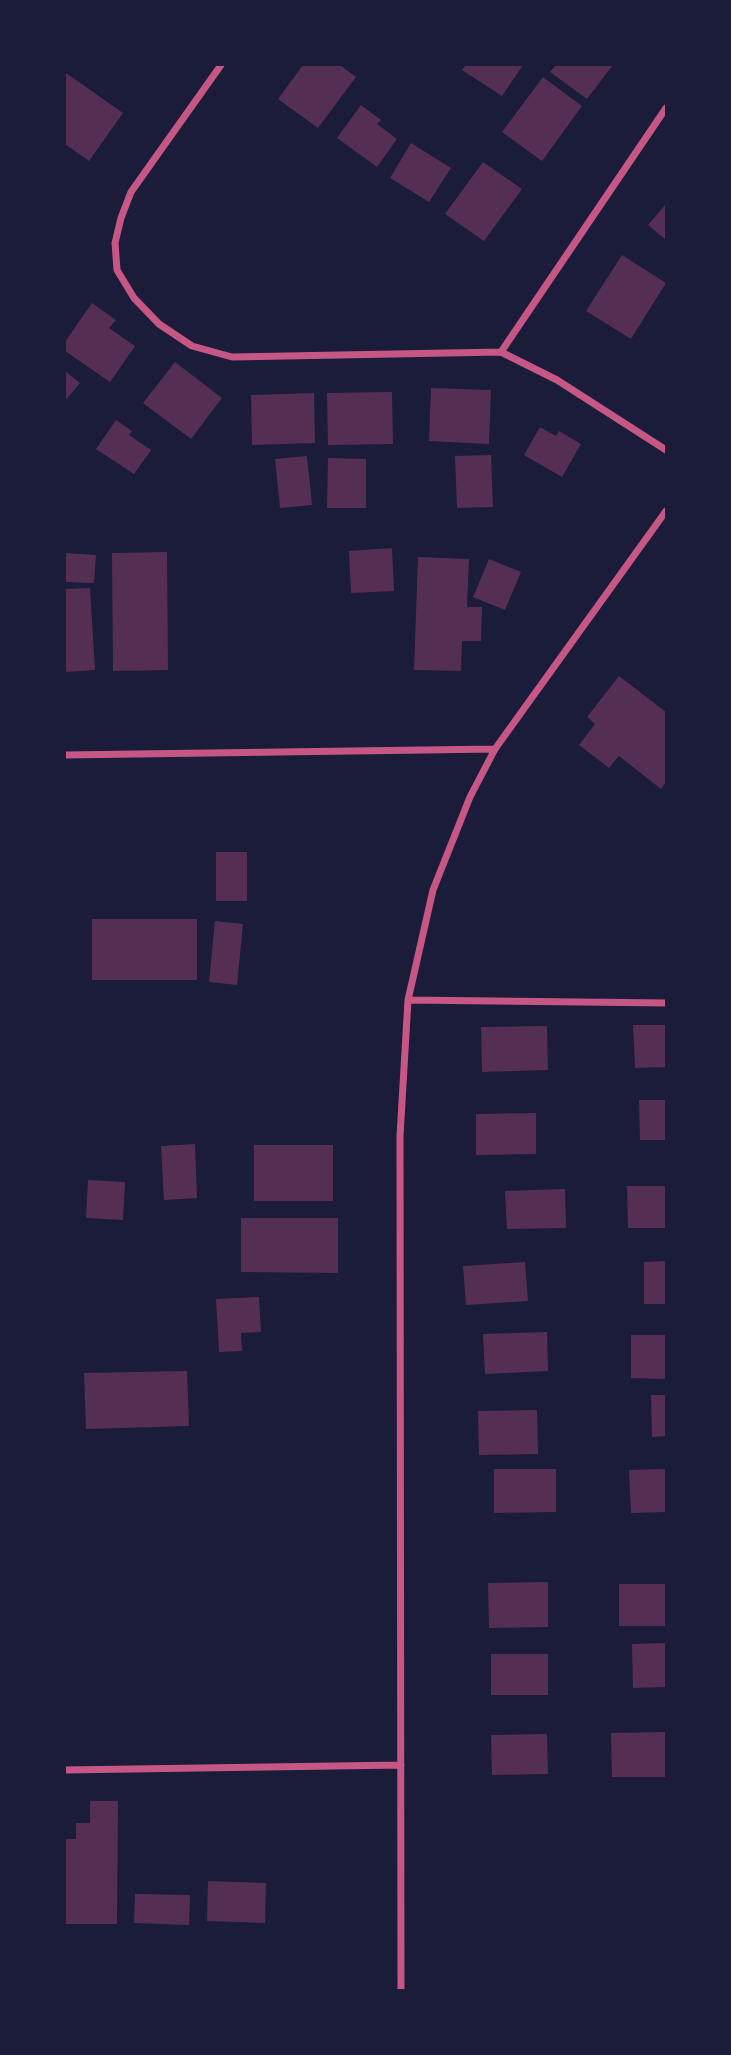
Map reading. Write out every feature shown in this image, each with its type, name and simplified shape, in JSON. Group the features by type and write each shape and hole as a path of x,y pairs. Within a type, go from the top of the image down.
{"street":[{"path":"221,65 131,192 115,243 117,270 134,298 159,324 192,346 232,357 501,352 557,380 666,450"},
{"path":"501,352 666,108"},
{"path":"401,1990 400,1136 408,1000 433,890 466,807 495,749 666,511"},
{"path":"65,755 495,749"},
{"path":"408,1000 666,1003"},
{"path":"65,1770 401,1765"}],"building":[{"path":"303,65 340,65 356,77 318,128 278,99"},
{"path":"466,65 523,65 502,96 462,70"},
{"path":"556,65 613,65 587,99 550,72"},
{"path":"66,73 123,113 89,161 65,144"},
{"path":"543,77 582,106 542,161 502,132"},
{"path":"361,105 381,120 377,124 397,139 377,167 337,138"},
{"path":"411,143 451,168 429,202 390,178"},
{"path":"483,162 522,189 484,241 445,214"},
{"path":"666,204 666,240 648,225"},
{"path":"622,255 666,283 631,339 586,311"},
{"path":"92,303 116,320 109,328 135,346 110,382 65,351 65,342"},
{"path":"175,362 222,398 191,439 143,403"},
{"path":"65,371 80,383 65,401"},
{"path":"431,388 491,390 489,444 429,441"},
{"path":"392,392 393,444 328,445 327,393"},
{"path":"314,393 315,443 252,445 251,395"},
{"path":"116,420 132,431 129,435 151,450 134,474 96,449"},
{"path":"540,427 556,436 559,431 581,444 562,477 524,455"},
{"path":"491,455 493,507 457,508 455,456"},
{"path":"307,456 312,505 280,508 275,459"},
{"path":"328,458 366,459 366,508 327,508"},
{"path":"392,548 394,591 351,593 349,551"},
{"path":"167,552 168,670 113,671 112,553"},
{"path":"65,553 96,555 94,583 65,582"},
{"path":"418,557 469,559 467,607 482,607 481,641 462,641 461,671 414,670"},
{"path":"489,559 521,572 505,610 473,597"},
{"path":"90,588 95,670 65,672 65,589"},
{"path":"619,676 666,712 666,782 661,789 619,756 609,768 579,745 595,724 587,717"},
{"path":"216,852 247,852 247,901 216,901"},
{"path":"92,919 197,919 197,980 92,980"},
{"path":"215,921 243,924 237,985 209,982"},
{"path":"633,1025 666,1025 666,1067 635,1068"},
{"path":"547,1026 548,1070 482,1072 481,1027"},
{"path":"639,1100 666,1100 666,1140 640,1140"},
{"path":"536,1113 536,1154 476,1155 476,1114"},
{"path":"195,1144 197,1198 164,1200 161,1146"},
{"path":"254,1145 333,1145 333,1201 254,1201"},
{"path":"88,1180 125,1182 123,1220 86,1218"},
{"path":"627,1186 666,1186 666,1228 628,1228"},
{"path":"565,1189 566,1228 507,1229 505,1191"},
{"path":"241,1218 338,1218 338,1273 241,1272"},
{"path":"666,1261 666,1304 644,1304 644,1262"},
{"path":"525,1262 528,1301 466,1305 463,1266"},
{"path":"259,1297 261,1332 241,1333 242,1351 219,1352 216,1299"},
{"path":"547,1332 548,1371 485,1374 483,1334"},
{"path":"631,1335 666,1335 666,1379 631,1378"},
{"path":"187,1371 189,1426 86,1429 84,1373"},
{"path":"651,1395 666,1395 666,1436 652,1437"},
{"path":"537,1410 538,1454 479,1455 478,1411"},
{"path":"494,1469 556,1469 556,1512 494,1513"},
{"path":"666,1469 666,1512 631,1513 629,1470"},
{"path":"548,1582 548,1627 489,1628 488,1583"},
{"path":"619,1584 666,1584 666,1626 619,1626"},
{"path":"666,1643 666,1687 633,1688 632,1644"},
{"path":"491,1654 548,1654 548,1695 491,1695"},
{"path":"666,1732 666,1777 612,1777 611,1733"},
{"path":"547,1734 548,1774 492,1775 491,1735"},
{"path":"90,1801 118,1801 117,1924 65,1924 65,1839 76,1839 76,1823 90,1823"},
{"path":"208,1881 266,1883 265,1923 207,1921"},
{"path":"135,1894 190,1895 189,1925 134,1923"}]}
